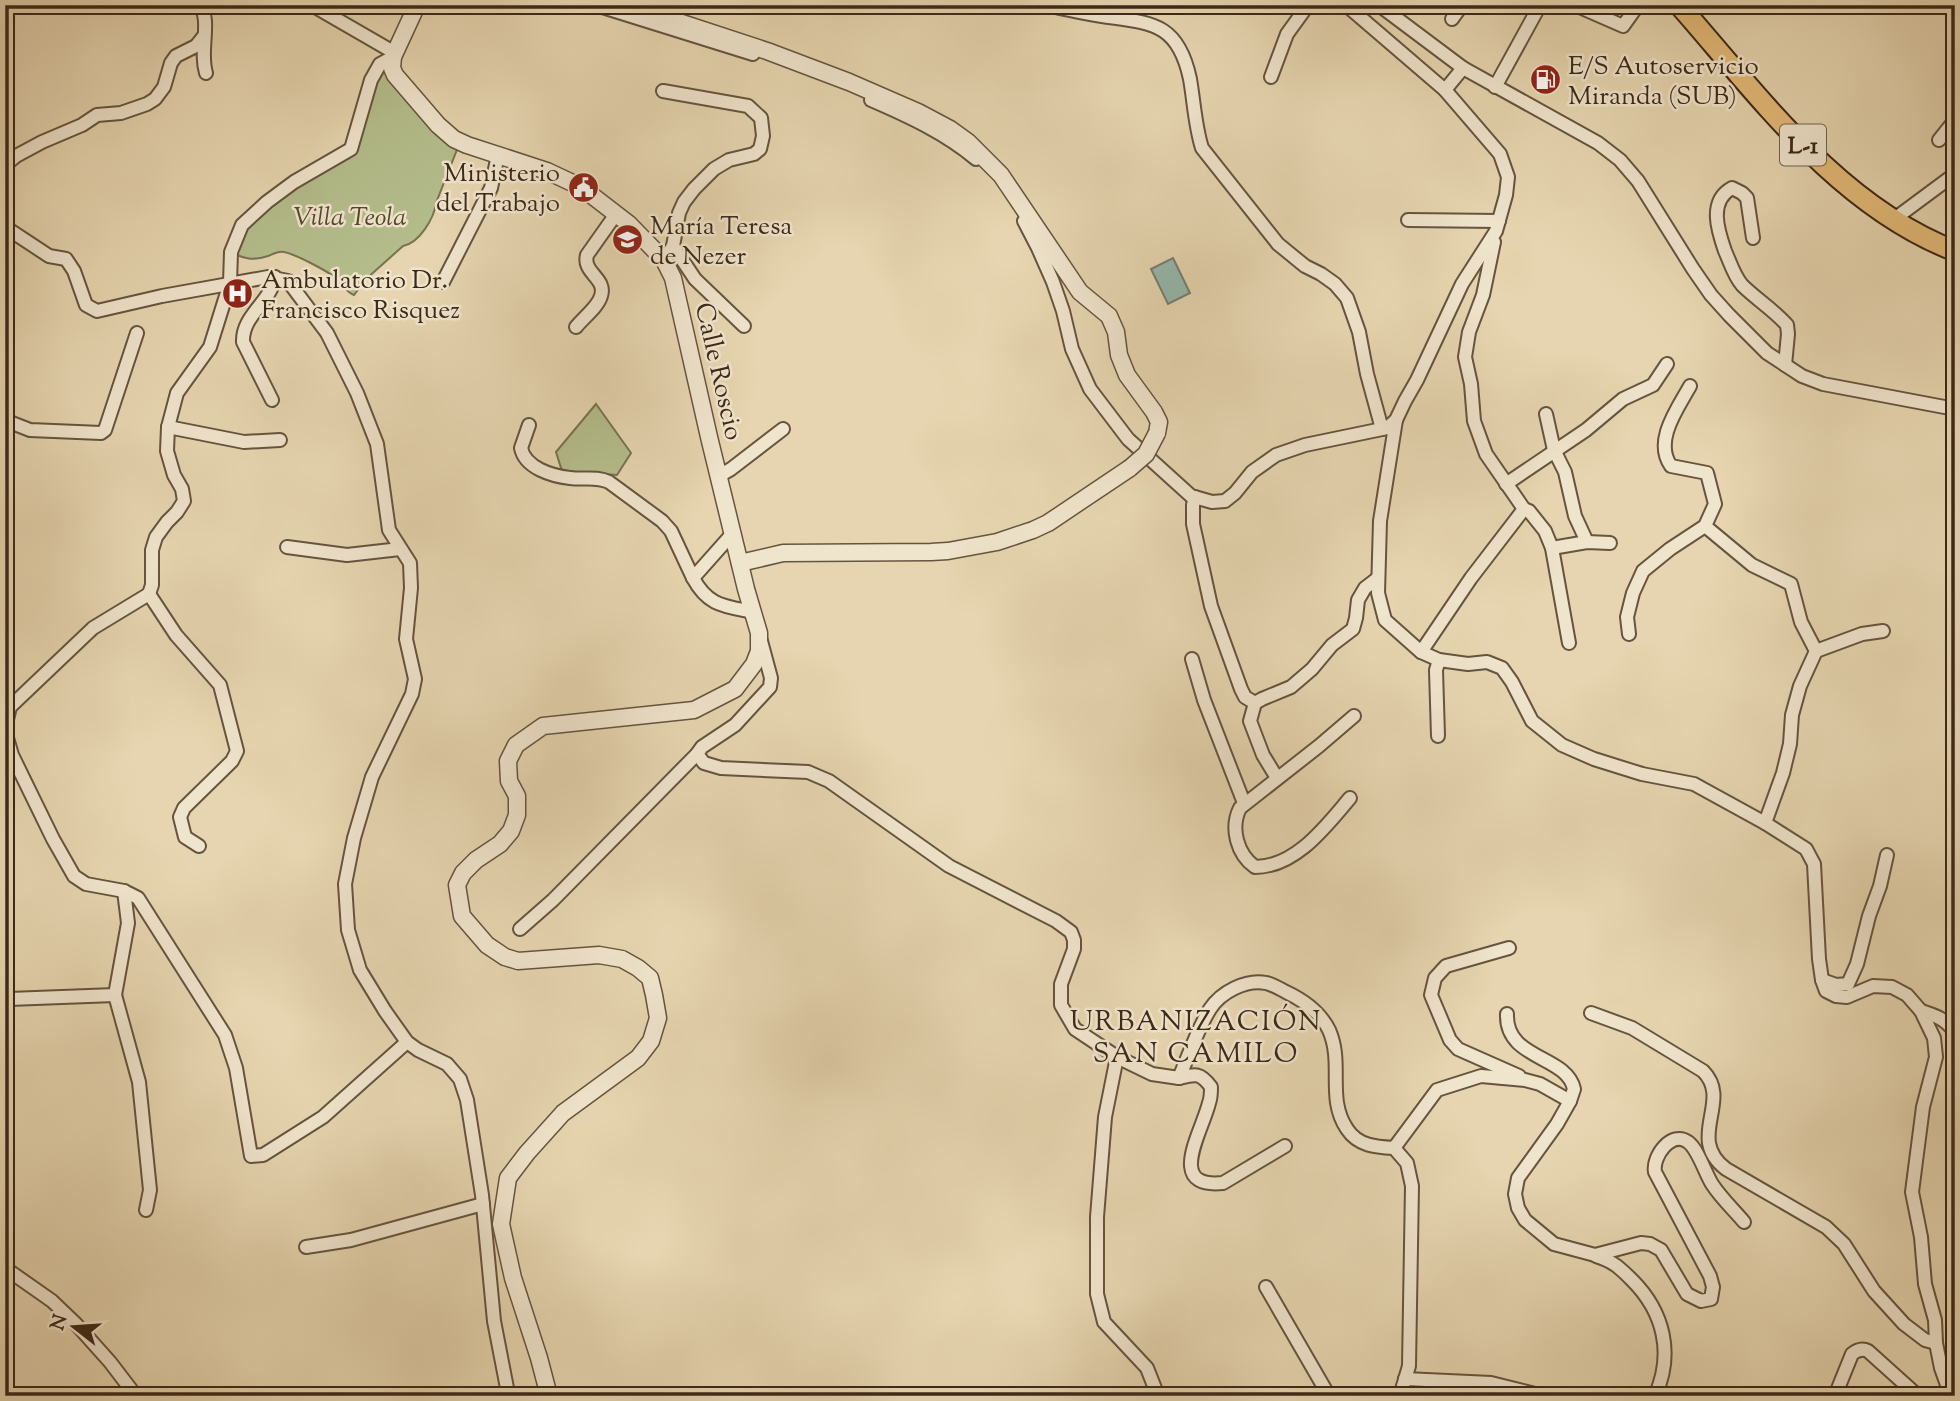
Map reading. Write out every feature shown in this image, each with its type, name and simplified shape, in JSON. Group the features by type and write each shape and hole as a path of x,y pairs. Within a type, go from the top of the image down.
{"main road":[{"name":"L-1","path":"1679,5 1804,146 1854,193 1893,220 1955,251"}],"street":[{"path":"202,5 206,73"},
{"path":"312,5 394,55"},
{"path":"407,1042 323,1117 264,1155 251,1156 236,1068 225,1035 138,898 124,891 86,884 74,876 52,839 12,755 5,730 10,707 93,628 149,594 152,585 152,550 156,537 184,501 167,450 168,427 177,393 210,347 230,283 231,252 242,225 294,182 351,149 371,80 380,64 394,55 417,5"},
{"path":"596,5 780,63 929,126 964,149 984,166 1006,193 1038,247 1063,311 1072,349 1090,388 1128,439 1195,497 1212,502 1225,501 1252,472 1276,455 1305,445 1387,428 1396,420"},
{"path":"647,5 660,15 849,82 918,112 968,142 1001,176 1080,292 1109,316 1116,332 1119,355 1126,375 1159,422 1157,433 1146,454 1130,468 1048,523 997,542 931,552 783,553 740,563"},
{"path":"1049,5 1150,23 1171,37 1180,48 1190,79 1197,134 1202,148 1278,244 1305,266 1335,284 1347,298 1359,332 1382,429"},
{"path":"1271,77 1287,34 1308,5"},
{"path":"1346,5 1445,90 1500,154 1504,164 1508,185 1483,295 1469,332 1465,357 1471,384 1474,421 1486,454 1524,509 1529,511 1545,531 1552,548 1569,643"},
{"path":"1379,5 1463,68 1598,143 1620,160 1638,181 1712,295 1767,353 1802,376 1823,384 1955,409"},
{"path":"1452,19 1462,5"},
{"path":"1495,87 1540,5"},
{"path":"1574,5 1623,26 1639,5"},
{"path":"5,165 16,156 82,125 97,114 121,113 155,99 164,88 171,63 176,56 196,46 204,36"},
{"name":"Calle Roscio","path":"394,55 392,68 395,75 447,134 460,142 547,171 581,187 668,253 719,477 759,633"},
{"path":"1445,90 1463,68"},
{"path":"663,91 748,106 761,118 763,136 760,149 754,154 729,160 714,169 694,189 679,213 668,253 744,326"},
{"path":"1940,140 1955,120"},
{"path":"443,282 491,188 498,155"},
{"path":"1893,220 1955,174"},
{"path":"1753,238 1746,198 1732,188 1723,195 1719,203 1717,228 1730,265 1740,283 1787,325 1785,365"},
{"path":"576,327 601,299 602,287 587,266 586,260 616,214"},
{"path":"1408,220 1498,226"},
{"path":"1498,226 1462,284 1396,420 1380,521 1378,593 1385,620 1421,652 1439,660 1468,664 1487,662 1502,668 1532,721 1562,745 1594,759 1642,774 1695,784 1765,822 1806,849 1814,864 1822,980 1826,991 1847,997 1874,986 1892,987 1907,995 1922,1011 1934,1038 1936,1057 1923,1107 1912,1192 1922,1237 1925,1284 1935,1320 1936,1343 1951,1396"},
{"path":"5,228 49,256 66,259 75,271 86,305 97,311 230,283 275,277 288,281 327,333 357,393 377,444 389,530 410,563 407,639 415,678 412,694 372,777 354,838 345,884 348,930 360,970 384,1011 407,1042 447,1064 460,1079 467,1100 483,1204 494,1321 507,1396"},
{"path":"272,400 243,337 246,325 274,286 275,277"},
{"path":"1056,295 1075,284"},
{"path":"5,418 30,430 101,433 105,430 137,333"},
{"path":"1506,484 1586,430 1623,399 1653,386 1667,364"},
{"path":"1629,634 1627,617 1633,593 1643,571 1705,526 1715,504 1707,473 1671,466 1665,457 1664,443 1671,419 1690,386"},
{"path":"1546,414 1554,450 1565,472 1575,516 1587,542"},
{"path":"529,425 521,448 526,461 548,472 570,478 600,478 608,482 662,521 671,531 693,578 705,596 714,603 753,611"},
{"path":"168,427 244,442 280,440"},
{"path":"719,477 783,429"},
{"path":"1195,497 1193,524 1211,606 1241,689 1245,697 1255,703"},
{"path":"1421,652 1471,578 1524,509"},
{"path":"1705,526 1752,565 1791,584 1801,622 1816,651"},
{"path":"693,578 733,533"},
{"path":"1552,548 1587,542 1610,543"},
{"path":"287,547 347,555 401,549"},
{"path":"1255,703 1291,687 1312,669 1332,645 1353,629 1358,600 1365,588 1378,578"},
{"path":"149,594 176,635 220,685 237,751 232,761 184,808 180,817 185,837 199,846"},
{"path":"1765,822 1783,773 1790,744 1792,715 1800,686 1816,651 1862,634 1883,631"},
{"path":"520,929 552,900 702,747 735,725 770,687 771,678 759,633"},
{"path":"549,1396 513,1278 500,1224 508,1178 564,1113 638,1058 651,1041 658,1018 654,995 650,978 622,959 599,955 518,961 505,957 487,945 462,916 457,886 463,873 476,860 500,844 511,831 517,815 517,796 509,781 508,761 516,745 543,726 694,710 735,689 754,664 759,651 759,633"},
{"path":"1192,659 1204,700 1244,803"},
{"path":"1438,736 1436,670 1439,660"},
{"path":"1255,703 1250,721 1263,755 1277,778"},
{"path":"1350,798 1310,842 1281,863 1255,867 1248,862 1236,835 1235,820 1240,808 1354,716"},
{"path":"697,754 704,764 722,768 808,772 829,781 948,866 1056,921 1071,932 1074,948 1061,984 1061,1005 1075,1030 1117,1057 1152,1074 1179,1078 1195,1074 1205,1079 1211,1087 1210,1101 1189,1161 1192,1174 1200,1181 1223,1183 1285,1146"},
{"path":"1822,980 1836,985 1848,984 1857,964 1880,886 1886,855"},
{"path":"124,891 128,923 115,995 139,1082 150,1190 146,1210"},
{"path":"1509,947 1446,966 1435,978 1431,995 1450,1040 1458,1049 1515,1073 1525,1080"},
{"path":"1179,1078 1211,1007 1229,991 1246,983 1265,983 1310,1005 1328,1029 1336,1056 1338,1115 1349,1133 1370,1147 1394,1148 1407,1163 1412,1186 1409,1366 1400,1396"},
{"path":"5,997 115,995"},
{"path":"1922,1011 1947,1021 1955,1032"},
{"path":"1591,1013 1632,1028 1703,1071 1714,1091 1708,1138 1717,1162 1826,1227 1844,1244 1874,1291 1904,1324 1925,1340 1936,1343"},
{"path":"1507,1014 1508,1030 1514,1040 1569,1076 1574,1089 1557,1124 1518,1178 1515,1194 1518,1208 1525,1220 1554,1244 1611,1261 1640,1289 1662,1326 1666,1351 1663,1376 1655,1396"},
{"path":"1117,1057 1105,1117 1097,1217 1097,1294 1104,1322 1147,1368 1158,1396"},
{"path":"1394,1148 1437,1090 1481,1076 1540,1084 1570,1101"},
{"path":"1595,1255 1641,1243 1650,1244 1661,1250 1688,1294 1702,1301 1711,1299 1713,1287 1710,1276 1653,1164 1661,1149 1679,1139 1687,1140 1713,1185 1744,1222"},
{"path":"306,1247 351,1240 483,1204"},
{"path":"5,1268 52,1301 76,1324 136,1396"},
{"path":"1266,1287 1329,1396"},
{"path":"1835,1396 1852,1354 1863,1349 1918,1396"},
{"path":"1405,1379 1491,1383 1543,1396"}],"green space":[{"name":"Villa Teola","path":"380,64 392,68 460,142 425,229 365,280 354,295 328,273 289,253 280,252 253,259 231,252 242,225 351,149"},
{"path":"596,404 631,453 617,475 562,471 556,452"}],"water":[{"path":"1173,258 1190,293 1168,304 1151,269"}],"place":[{"name":"E/S Autoservicio Miranda (SUB)","path":"1545,80"},
{"name":"Ministerio del Trabajo","path":"583,187"},
{"name":"María Teresa de Nezer","path":"627,240"},
{"name":"Ambulatorio Dr. Francisco Risquez","path":"238,294"}],"district":[{"name":"URBANIZACIÓN SAN CAMILO","path":"1196,1036"}]}
